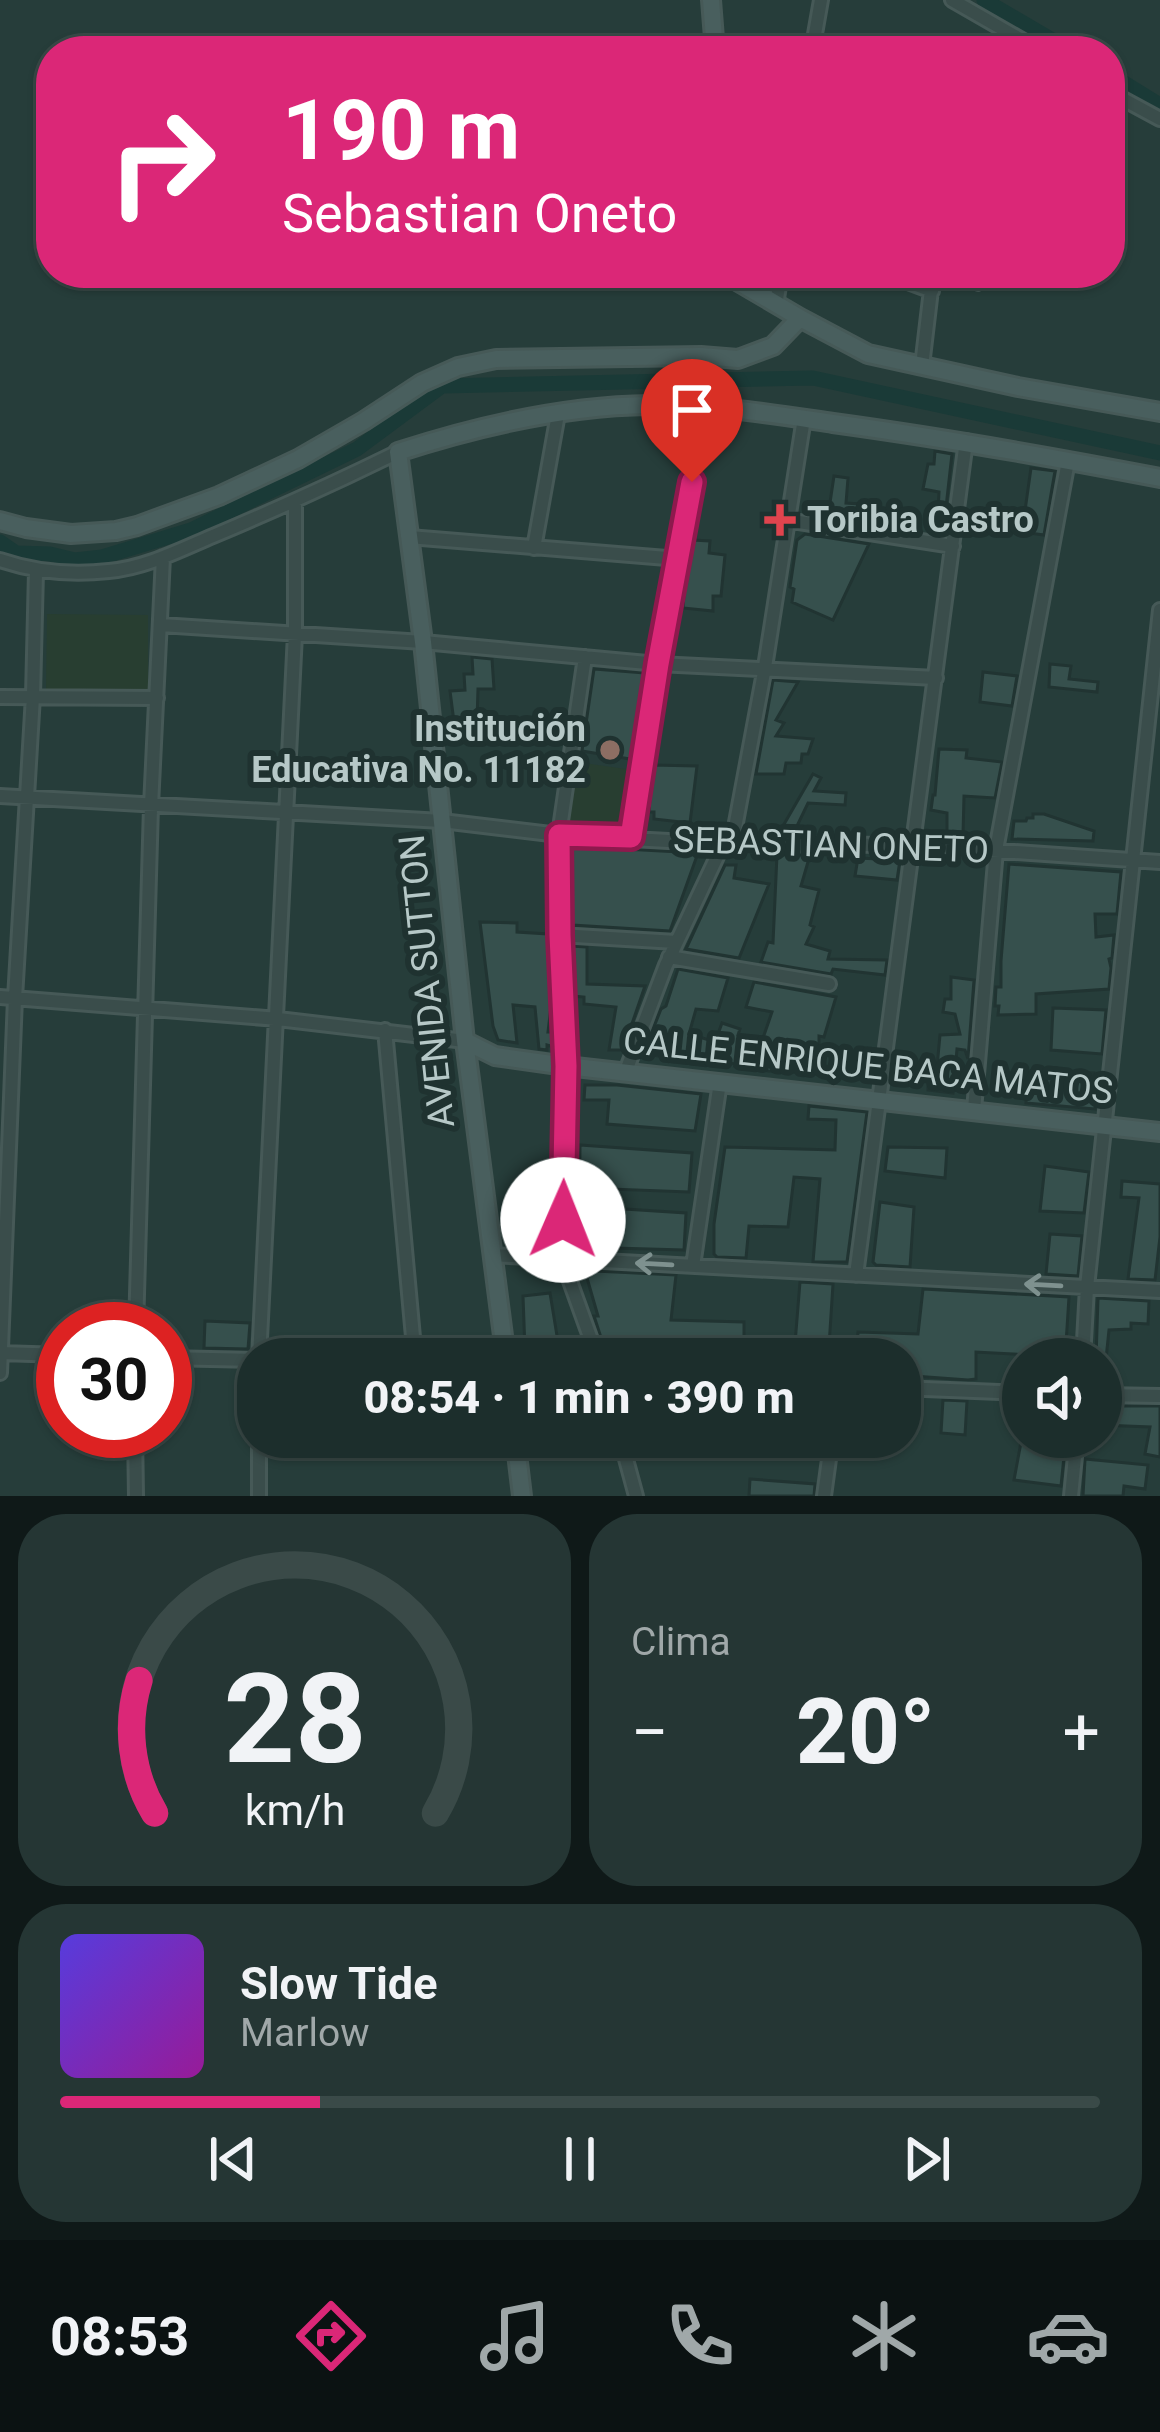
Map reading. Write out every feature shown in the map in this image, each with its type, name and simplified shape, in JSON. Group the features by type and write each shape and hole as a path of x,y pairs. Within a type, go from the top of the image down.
{"street":[{"path":"712,0 714,36"},
{"path":"814,36 820,0"},
{"path":"952,0 1004,36"},
{"path":"1125,100 1160,119"},
{"path":"750,288 868,353 1160,412"},
{"path":"776,305 779,288"},
{"path":"924,288 932,291"},
{"path":"922,366 932,288"},
{"path":"0,521 71,533 137,526 219,496 298,459 422,383 458,367 496,359 738,358 773,346 800,318"},
{"path":"0,560 36,571 108,572 163,557 295,502 398,452 452,434 558,413 648,404 704,406 966,441 1160,478"},
{"path":"631,837 704,406"},
{"path":"534,548 558,413"},
{"path":"626,1071 669,957 723,844 734,833 804,418"},
{"path":"856,1275 966,441"},
{"name":"AVENIDA SUTTON","path":"398,452 503,1338"},
{"path":"974,1110 996,850 1068,460"},
{"path":"260,1338 288,814 295,502"},
{"path":"786,520 953,546"},
{"path":"409,537 679,559"},
{"path":"137,1302 163,557"},
{"path":"0,1372 7,998 33,696 36,571"},
{"path":"1084,1338 1160,610"},
{"path":"161,625 658,664 936,678"},
{"path":"585,657 559,835 566,1066 562,1259 590,1338"},
{"path":"0,697 158,698"},
{"name":"SEBASTIAN ONETO","path":"0,796 442,821 559,835 723,844 913,845 1160,862"},
{"path":"560,935 676,942"},
{"path":"669,957 829,985"},
{"name":"CALLE ENRIQUE BACA MATOS","path":"7,998 386,1030 465,1040 495,1056 566,1066 1160,1132"},
{"path":"386,1030 413,1338"},
{"path":"693,1266 720,1082"},
{"path":"492,1255 1160,1291"},
{"path":"0,1353 36,1354"},
{"path":"192,1359 237,1360"},
{"path":"921,1389 1002,1392"},
{"path":"1122,1395 1160,1396"},
{"path":"135,1458 136,1496"},
{"path":"259,1458 259,1496"},
{"path":"518,1458 523,1496"},
{"path":"626,1458 636,1496"},
{"path":"824,1496 829,1458"},
{"path":"1071,1496 1075,1458"}],"green space":[{"path":"47,614 148,615 148,692 46,691"},
{"path":"569,761 640,771 631,837 559,835"}],"building":[{"path":"935,451 952,454 943,534 937,533 939,492 923,489"},
{"path":"1031,468 1055,471 1044,535 1022,532"},
{"path":"834,476 848,478 846,503 876,505 878,524 828,516"},
{"path":"805,534 869,544 833,620 792,602 797,540"},
{"path":"692,540 710,541 709,553 725,555 721,596 713,596 713,611 683,608"},
{"path":"472,657 492,659 494,689 478,689 477,721 454,722 450,691 465,690 464,674 473,674"},
{"path":"1050,664 1071,666 1069,679 1098,682 1097,692 1049,687"},
{"path":"594,669 645,673 630,759 582,751"},
{"path":"983,672 1017,676 1012,706 980,702"},
{"path":"773,680 798,682 776,720 784,723 776,736 813,739 801,763 786,763 784,774 756,774"},
{"path":"939,749 967,750 966,758 1002,762 995,798 964,796 963,835 947,834 947,813 931,810"},
{"path":"652,765 697,766 690,823 654,819 654,812 649,812"},
{"path":"813,774 821,778 814,791 846,793 845,805 808,803 797,826 783,826"},
{"path":"1033,814 1094,831 1093,841 1012,839 1014,821 1026,821"},
{"path":"569,846 698,853 670,931 572,925"},
{"path":"777,855 810,855 801,886 819,890 810,925 814,927 806,944 830,951 828,959 887,960 885,975 833,969 831,974 761,962 768,942 773,943"},
{"path":"858,858 900,860 897,880 855,876"},
{"path":"1009,864 1121,872 1117,914 1095,914 1096,937 1114,935 1109,989 1036,994 1036,1014 998,1015 996,987 1001,987"},
{"path":"725,865 736,865 734,878 769,884 739,958 686,949"},
{"path":"480,922 517,923 517,932 548,934 552,998 548,1032 554,1032 554,1047 539,1049 535,1007 513,1005 517,1043 498,1040"},
{"path":"570,946 587,947 587,984 645,986 623,1050 609,1050 616,1007 584,1004 584,997 573,996"},
{"path":"678,969 728,978 718,1011 696,1009 689,1034 709,1040 722,1023 740,1029 738,1035 763,1038 772,1012 746,1007 754,982 836,997 824,1037 819,1036 819,1046 812,1046 806,1073 647,1054"},
{"path":"951,977 974,980 968,1059 965,1050 957,1049 953,1093 928,1090 928,1078 936,1078 940,1035 960,1034 955,1014 943,1012 945,999 951,999"},
{"path":"1053,1008 1106,1010 1102,1054 1051,1050"},
{"path":"1028,1071 1094,1073 1099,1076 1095,1109 1026,1103"},
{"path":"585,1085 701,1094 695,1131 607,1124 609,1100 584,1100"},
{"path":"809,1106 867,1112 847,1262 813,1262 820,1179 794,1177 788,1227 749,1226 746,1258 717,1257 714,1224 725,1147 835,1150 836,1120 808,1119"},
{"path":"580,1145 692,1153 689,1192 611,1189 610,1208 686,1213 684,1250 579,1247"},
{"path":"888,1147 947,1148 945,1178 885,1171"},
{"path":"1045,1166 1089,1172 1084,1213 1040,1211"},
{"path":"1122,1181 1160,1184 1155,1280 1128,1279 1139,1198 1121,1197"},
{"path":"880,1202 914,1207 910,1267 873,1262"},
{"path":"1050,1234 1082,1236 1078,1276 1046,1274"},
{"path":"595,1271 676,1275 671,1320 744,1322 744,1338 601,1338 587,1278"},
{"path":"800,1282 833,1284 830,1338 795,1338"},
{"path":"923,1289 1069,1297 1066,1338 1002,1338 1002,1353 976,1352 976,1379 921,1377 921,1338 858,1338 858,1332 918,1334"},
{"path":"550,1293 557,1338 525,1338 523,1296"},
{"path":"1098,1298 1149,1301 1148,1324 1131,1323 1131,1329 1109,1330 1108,1338 1097,1338"},
{"path":"205,1321 250,1323 249,1338 237,1338 237,1349 204,1348"},
{"path":"943,1400 967,1401 965,1435 941,1433"},
{"path":"1122,1406 1160,1406 1160,1457 1145,1454 1150,1427 1122,1426"},
{"path":"1018,1458 1064,1458 1061,1486 1014,1480"},
{"path":"1085,1459 1148,1465 1145,1489 1124,1486 1123,1496 1083,1496"},
{"path":"750,1479 815,1484 814,1496 749,1496"}],"waterway":[{"path":"984,0 1045,36"},
{"path":"1125,83 1160,105"},
{"path":"0,542 16,553 75,560 102,557 191,530 357,449 442,386 813,378 1160,453"}],"place":[{"name":"Toribia Castro","path":"780,520"},
{"name":"Institución Educativa No. 11182","path":"610,750"}],"route":[{"path":"563,1220 566,1066 559,835 631,837 692,482"}]}
